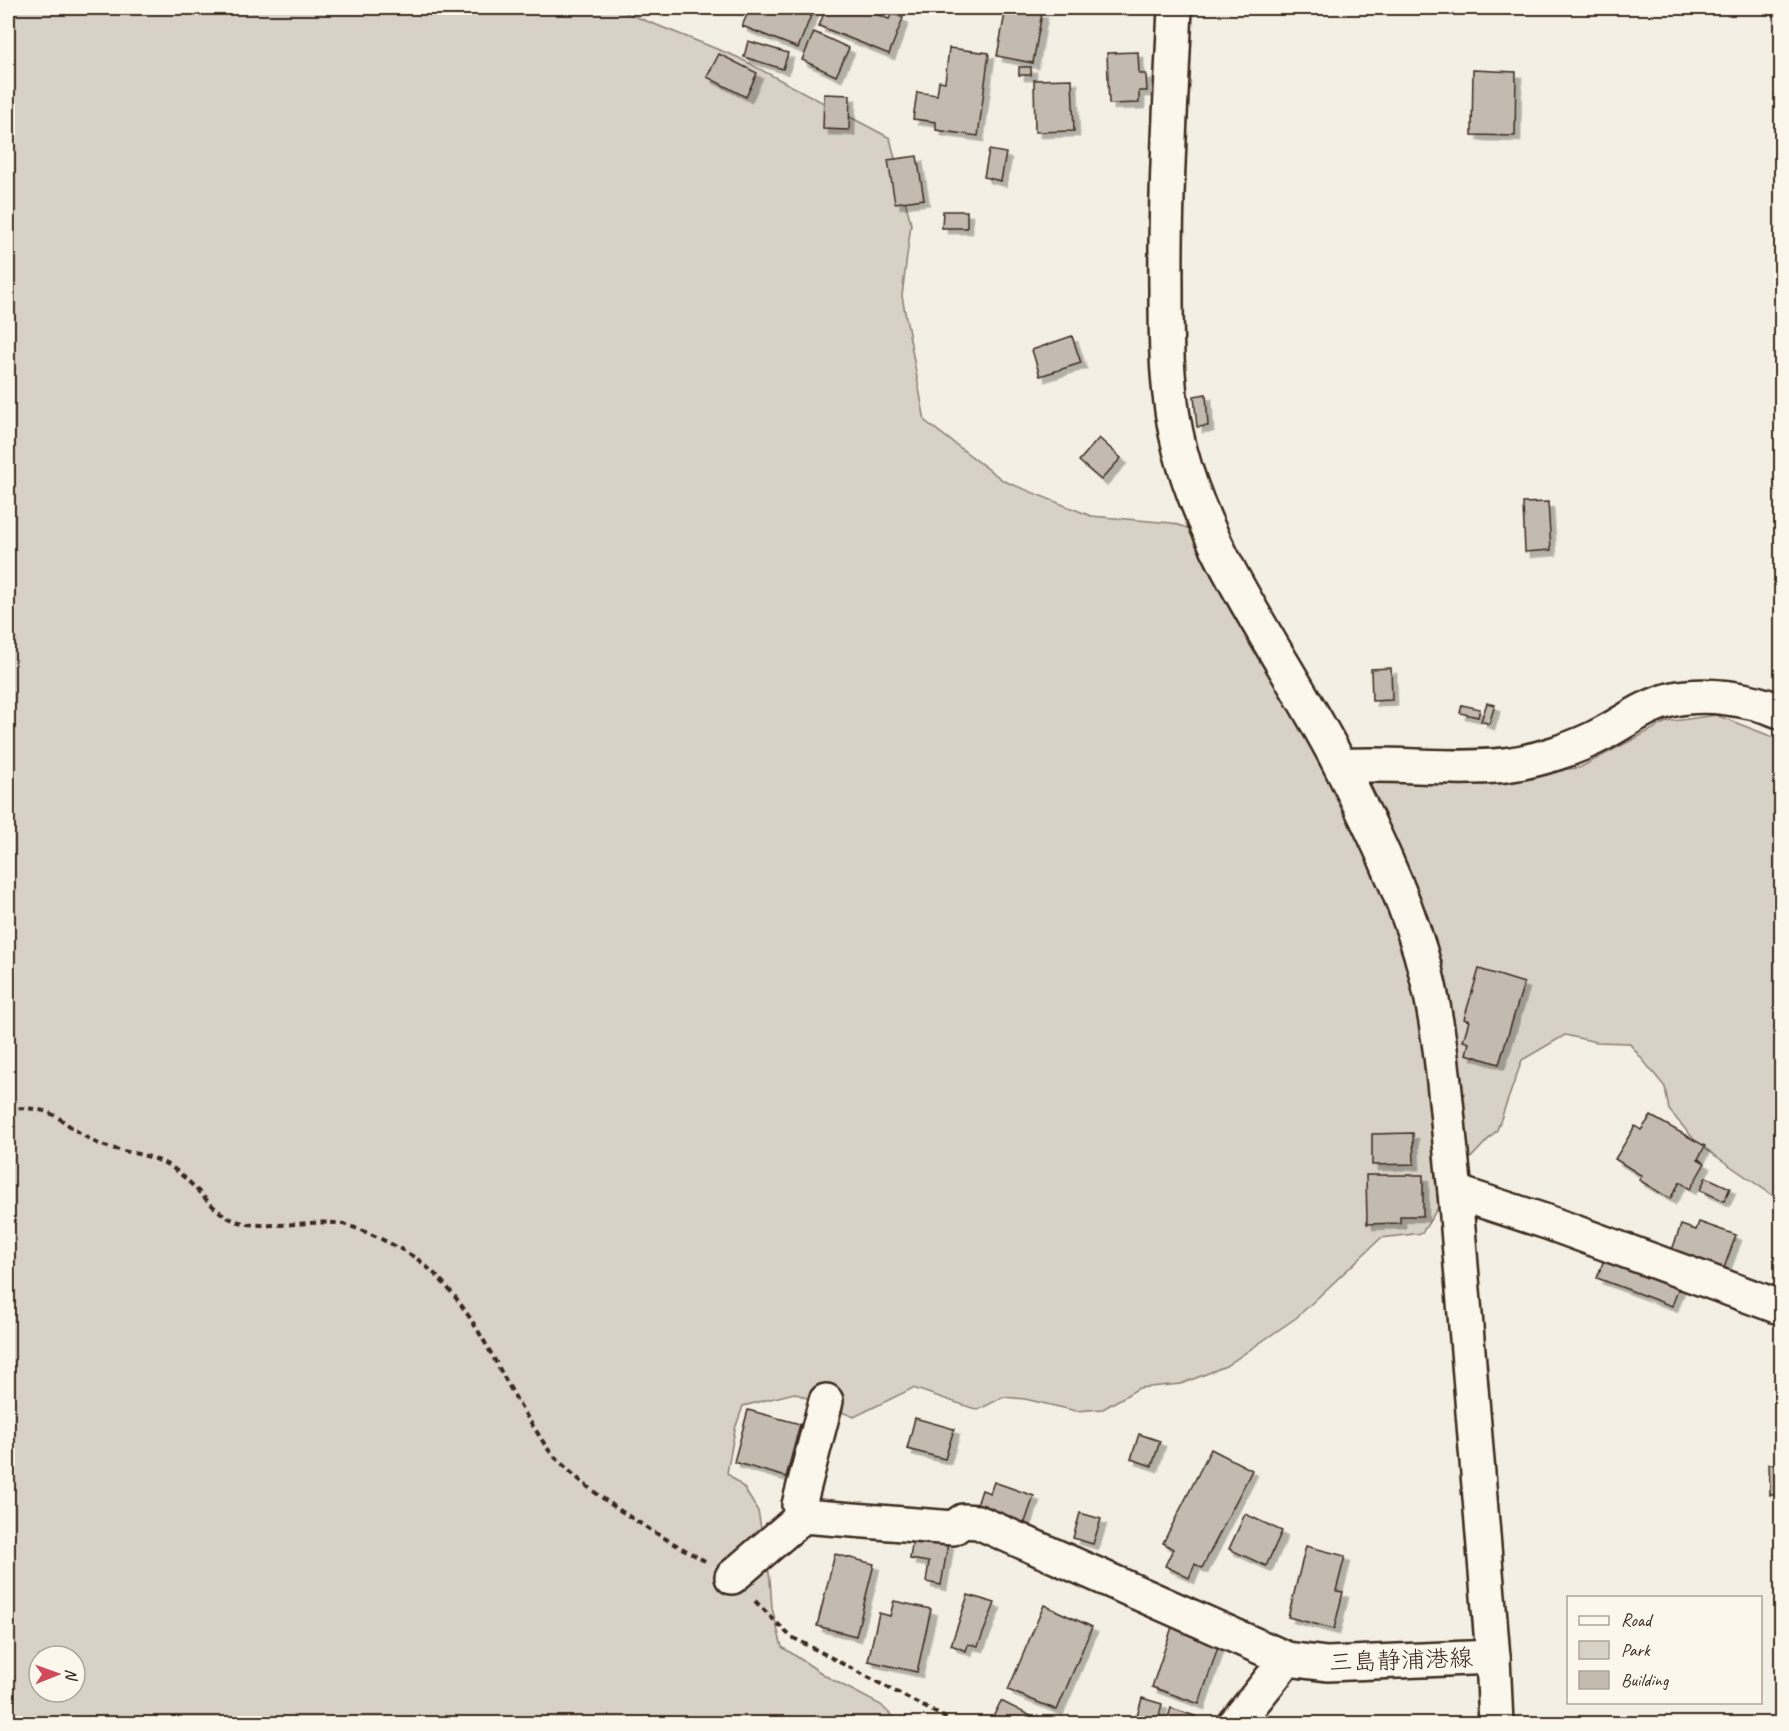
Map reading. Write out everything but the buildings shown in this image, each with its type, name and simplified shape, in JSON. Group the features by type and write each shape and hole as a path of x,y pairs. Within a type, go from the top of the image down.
{"street":[{"name":"三島静浦港線","path":"803,1516 953,1528 963,1521 978,1522 1287,1659 1327,1664 1493,1656 1455,1192 1436,1023 1420,951 1392,875 1341,766 1210,529 1180,450 1168,382 1165,249 1175,8"},
{"path":"1341,766 1506,765 1562,750 1602,734 1638,712 1670,700 1710,697 1770,707 1782,712"},
{"path":"1455,1192 1558,1226 1782,1308"},
{"path":"732,1577 803,1516 799,1505 826,1401"},
{"path":"1493,1656 1496,1724"},
{"path":"1236,1724 1287,1659"}],"path":[{"path":"8,1109 22,1107 49,1111 98,1143 163,1162 196,1188 224,1216 247,1225 337,1222 359,1230 416,1259 443,1282 466,1312 507,1385 553,1455 618,1510 732,1577 790,1636 957,1724"}],"green space":[{"path":"8,8 614,8 737,57 890,138 911,224 902,296 925,421 1004,481 1091,516 1172,523 1194,530 1311,745 1486,776 1579,768 1666,722 1716,715 1781,740 1781,1201 1697,1143 1669,1110 1665,1087 1629,1043 1596,1042 1565,1035 1522,1060 1497,1130 1467,1162 1422,1233 1381,1238 1296,1318 1226,1366 1181,1384 1139,1388 1103,1409 1076,1411 1025,1399 1003,1397 978,1410 913,1388 854,1417 794,1393 743,1406 735,1429 727,1473 744,1488 758,1511 770,1579 772,1608 782,1647 829,1678 881,1705 899,1723 8,1724"}]}
